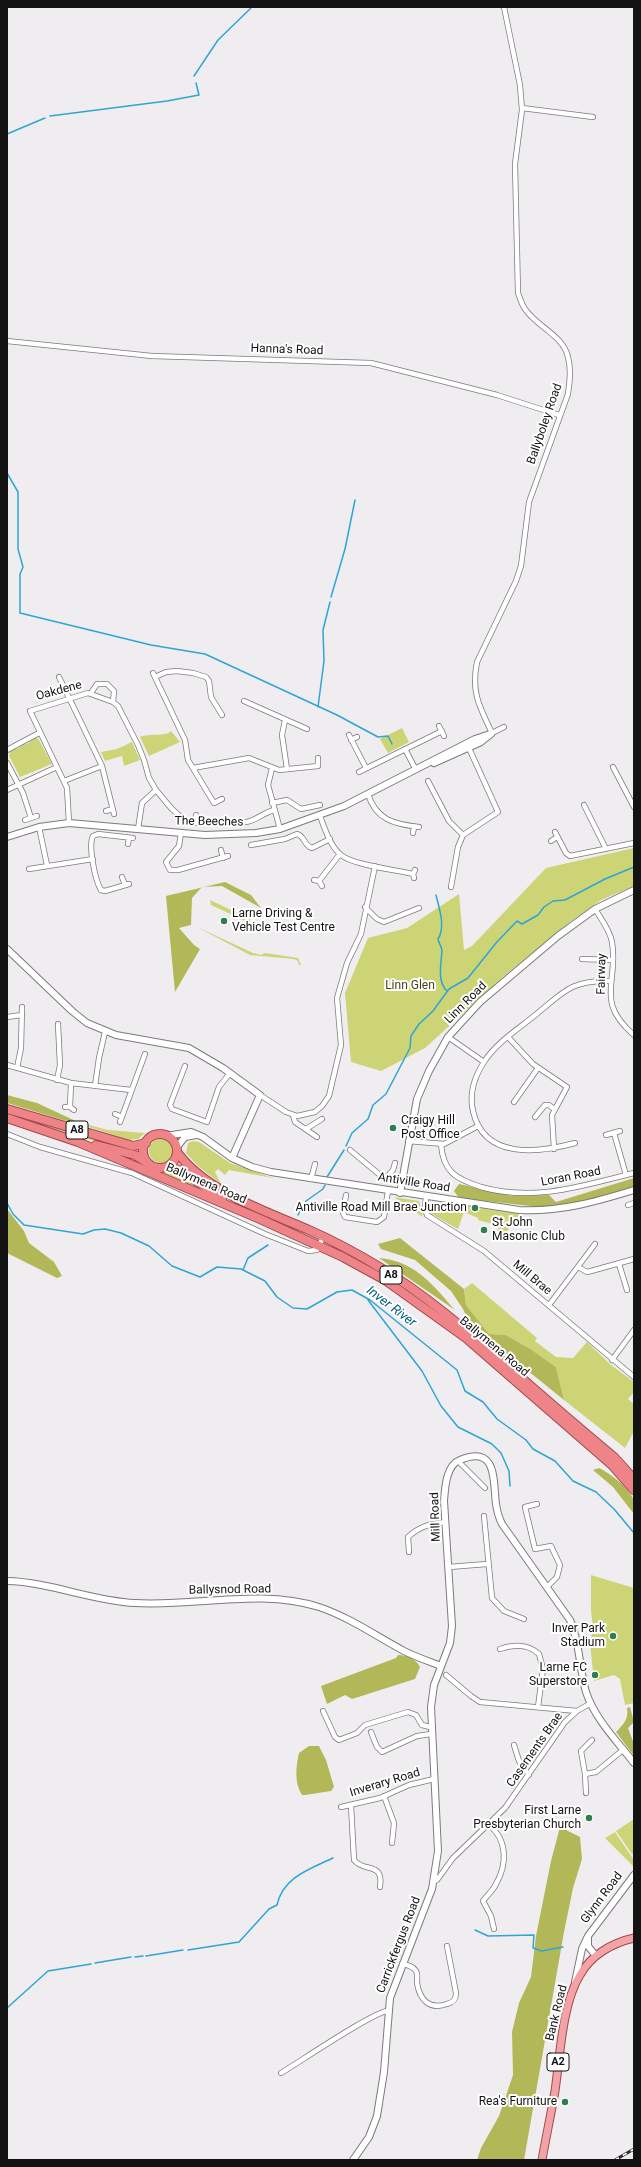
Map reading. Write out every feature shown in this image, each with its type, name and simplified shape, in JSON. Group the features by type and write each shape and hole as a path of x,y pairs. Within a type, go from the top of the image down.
{"highway":[{"name":"A8","path":"7,1109 134,1146 146,1143 155,1136 166,1136 174,1142 177,1150"},
{"name":"Ballymena Road","path":"7,1118 40,1128 132,1169 260,1219 320,1246 385,1280 444,1320 612,1465 634,1490"},
{"name":"A8","path":"40,1128 135,1155 157,1168 168,1167 182,1170 217,1197 260,1219"},
{"path":"146,1143 144,1153 148,1163"},
{"path":"168,1167 174,1161 177,1150"},
{"name":"Ballymena Road","path":"177,1150 200,1175 225,1191 264,1211 323,1236 381,1268 448,1316 614,1457 634,1479"}],"main road":[{"name":"A2","path":"596,1956 616,1944 634,1938"},
{"name":"Bank Road","path":"542,2160 555,2090 560,2048 575,1984 584,1968 596,1956"}],"street":[{"name":"Ballyboley Road","path":"491,733 480,707 474,686 477,662 516,581 521,566 529,502 559,415 568,394 570,379 568,357 550,332 538,323 525,309 518,293 515,164 522,108 520,86 504,7"},
{"path":"522,108 593,117"},
{"name":"Hanna's Road","path":"7,341 152,356 372,363 497,395 559,415"},
{"name":"The Beeches","path":"222,715 211,697 209,681 206,677 194,673 177,671 154,675 184,740 186,753 193,768 214,803 222,799"},
{"path":"59,677 102,766 114,812 106,811"},
{"path":"91,693 97,684 107,684 114,691 113,702 120,708 144,760 149,778 156,790 170,808 187,822 197,823 196,815"},
{"name":"Oakdene","path":"39,733 30,711 69,698 91,693 113,702"},
{"path":"244,701 307,729"},
{"path":"474,710 480,707"},
{"path":"285,720 282,735 287,769"},
{"path":"491,733 504,727"},
{"path":"358,772 442,731"},
{"path":"7,750 39,733 64,781 68,793 69,823"},
{"name":"The Beeches","path":"7,837 39,827 69,823 181,833 230,835 280,829 320,816 344,806 416,770 443,760 468,745 486,739 491,733"},
{"path":"358,737 350,737 366,768"},
{"path":"451,887 458,847 463,835 498,812 468,745"},
{"path":"405,749 416,770"},
{"path":"193,768 250,758 278,770 318,766 318,758"},
{"path":"7,763 18,784 31,818"},
{"path":"64,781 102,766"},
{"path":"7,790 56,767"},
{"path":"613,767 633,804"},
{"path":"272,768 268,785 280,829"},
{"path":"428,781 449,821 463,835"},
{"path":"138,829 142,803 156,790"},
{"path":"368,794 376,812 384,818 416,827 413,833"},
{"path":"272,803 287,800 301,809 318,805 314,799"},
{"path":"584,805 606,849"},
{"name":"The Beeches","path":"235,821 243,823 255,820 274,810"},
{"path":"25,820 37,816"},
{"path":"320,816 330,840 340,854 352,860 414,874"},
{"path":"39,827 47,865"},
{"path":"555,832 565,852 570,856 634,843"},
{"path":"181,833 179,846 166,862 170,870 178,870 225,857 221,850"},
{"path":"251,845 285,839 297,834 301,835 308,846 312,848 330,840"},
{"path":"122,877 127,884 106,891 102,890 93,859 91,843 94,835 131,838 128,844"},
{"path":"551,841 557,837"},
{"path":"322,886 316,881 340,854"},
{"path":"29,869 93,859"},
{"path":"7,948 80,1018 106,1032 189,1048 293,1115 306,1115 315,1112 322,1106 328,1096 341,1045 337,998 347,963 361,934 365,907 375,866"},
{"name":"Linn Road","path":"400,1193 408,1141 422,1086 448,1037 465,1017 491,993 558,936 595,909 634,890"},
{"path":"365,907 377,919 384,922 419,908"},
{"name":"Fairway","path":"595,909 611,937 611,981 614,1009 619,1020 632,1033"},
{"path":"582,959 612,960"},
{"path":"575,1143 554,1149 524,1150 508,1148 492,1141 478,1126 474,1114 472,1100 475,1081 484,1062 492,1051 574,985 591,981 611,981"},
{"path":"17,1068 21,1052 22,1007"},
{"path":"7,1017 22,1015"},
{"path":"57,1080 60,1065 58,1024"},
{"path":"632,1033 634,1028"},
{"path":"95,1086 99,1058 106,1032"},
{"path":"448,1037 484,1062"},
{"path":"508,1037 538,1068 567,1087 554,1109 552,1117 554,1149"},
{"path":"115,1114 121,1119 145,1054"},
{"path":"7,1065 71,1083 131,1090"},
{"path":"185,1066 170,1105 172,1109 207,1122 219,1087 230,1073"},
{"path":"514,1102 538,1068"},
{"path":"64,1108 72,1108 71,1083"},
{"path":"232,1158 260,1095"},
{"path":"535,1117 546,1105 554,1109"},
{"path":"293,1115 295,1122 317,1137"},
{"path":"306,1129 322,1119"},
{"path":"408,1141 441,1144 452,1141 478,1126"},
{"name":"Antiville Road","path":"166,1136 187,1131 199,1136 232,1158 260,1170 400,1193 519,1210 544,1211 581,1206 634,1190"},
{"path":"606,1135 620,1131"},
{"path":"614,1133 626,1175"},
{"name":"Ballymena Road","path":"7,1134 40,1147 132,1169 298,1248 314,1251 320,1246"},
{"path":"177,1150 186,1137 199,1136"},
{"name":"Loran Road","path":"441,1144 444,1162 453,1175 475,1185 503,1192 526,1194 582,1188 634,1173"},
{"path":"350,1150 380,1175 387,1177 393,1170 396,1163"},
{"path":"311,1179 315,1164"},
{"path":"393,1170 403,1171"},
{"path":"346,1194 343,1212 345,1217 377,1222 384,1216 388,1191"},
{"name":"Mill Brae","path":"426,1197 425,1209 427,1215 484,1251 612,1360 634,1376"},
{"path":"628,1206 634,1204"},
{"path":"291,1245 294,1234"},
{"path":"320,1246 323,1236"},
{"path":"549,1305 595,1244"},
{"path":"578,1267 587,1272 634,1259"},
{"path":"619,1264 627,1290"},
{"path":"612,1360 634,1330"},
{"path":"458,1460 476,1457 486,1460 492,1467 495,1477 497,1509 502,1524 565,1612 574,1630 582,1679 591,1703 634,1763"},
{"path":"458,1460 486,1488"},
{"name":"Mill Road","path":"434,1779 430,1730 432,1696 451,1639 449,1567 445,1522 446,1484 451,1468 458,1460"},
{"path":"537,1504 525,1507 535,1549 551,1546 560,1565 557,1577 547,1587"},
{"path":"484,1516 487,1564 491,1594 494,1601 507,1613 524,1619"},
{"path":"409,1552 408,1537 426,1524 445,1522"},
{"path":"449,1567 487,1564"},
{"name":"Ballysnod Road","path":"7,1582 26,1583 135,1603 256,1600 295,1601 334,1612 421,1660 441,1666"},
{"path":"500,1649 520,1645 530,1648 539,1654 543,1669 538,1707"},
{"path":"446,1675 477,1701 577,1711"},
{"path":"566,1681 582,1679"},
{"name":"Casements Brae","path":"434,1881 437,1880 457,1854 489,1825 505,1808 560,1729 577,1711 591,1703"},
{"path":"323,1711 335,1737 339,1740 357,1733 365,1725 408,1712 416,1715 422,1725 430,1730"},
{"path":"371,1732 377,1747 382,1752 430,1730"},
{"path":"586,1793 585,1774 581,1751 592,1740"},
{"path":"514,1745 519,1761 529,1775"},
{"path":"585,1774 596,1772 624,1749"},
{"name":"Inverary Road","path":"341,1807 384,1796 409,1785 434,1779"},
{"name":"Carrickfergus Road","path":"353,2160 369,2137 377,2116 384,2064 390,1998 434,1881 438,1851 434,1779"},
{"path":"384,1796 394,1823 392,1843"},
{"path":"351,1805 354,1860 358,1864 376,1870 381,1876 380,1887"},
{"path":"489,1825 501,1840 504,1854 500,1877 483,1901 491,1916 494,1929"},
{"name":"Glynn Road","path":"596,1956 588,1946 587,1938 634,1875"},
{"path":"575,1984 582,1949 587,1938"},
{"path":"402,1964 412,1966 416,1971 419,1992 424,2002 437,2007 452,2002 456,1998 456,1993 448,1946"},
{"path":"281,2073 365,2021 383,2011 388,2010"}],"green space":[{"path":"402,728 409,742 388,753 380,739"},
{"path":"171,731 180,742 149,756 140,737 165,734"},
{"path":"36,737 52,764 20,777 9,756 10,751 27,744"},
{"path":"132,742 140,760 124,766 122,756 105,761 101,752 117,749"},
{"name":"Linn Glen","path":"634,848 634,886 601,900 571,921 504,976 425,1048 381,1071 351,1062 345,993 368,938 407,928 459,894 464,950 472,946 546,868"},
{"path":"225,882 251,895 261,908 222,886 204,887"},
{"path":"201,888 192,898 191,925 179,928 194,945 200,949 175,992 166,896"},
{"path":"210,900 250,919 250,923 211,905"},
{"path":"195,926 253,953 261,955 265,953 298,958 301,965 299,965 298,961 294,959 250,955"},
{"path":"7,1095 37,1103 80,1123 108,1130 70,1122 7,1103"},
{"path":"7,1112 115,1145 115,1147 7,1115"},
{"path":"83,1125 108,1130 145,1133 138,1139 129,1140"},
{"path":"161,1139 169,1143 173,1151 169,1159 161,1163 153,1159 149,1151 153,1143"},
{"path":"193,1141 199,1142 230,1163 273,1178 229,1170 225,1175 218,1169 215,1172 221,1184 198,1166 186,1153 188,1143"},
{"path":"174,1170 200,1188 198,1192 157,1172"},
{"path":"634,1178 634,1188 583,1203 548,1208 459,1198 454,1191 459,1184 512,1196 549,1195 556,1202"},
{"path":"394,1197 419,1201 423,1217"},
{"path":"435,1202 519,1214 517,1218 512,1217 513,1222 506,1233 497,1231 499,1226 478,1220 478,1218 464,1212 458,1229 430,1213 429,1206"},
{"path":"7,1209 24,1231 29,1243 54,1262 62,1276 57,1278 7,1253"},
{"path":"400,1238 464,1289 466,1305 489,1334 506,1335 532,1350 556,1367 564,1400 470,1324 463,1309 451,1291 415,1260 381,1249 378,1244"},
{"path":"379,1258 392,1260 403,1264 422,1275 455,1310"},
{"path":"472,1283 537,1338 535,1341 556,1357 573,1358 587,1342 611,1365 634,1382 634,1392 628,1399 634,1404 634,1431 625,1448 564,1400 556,1367 532,1350 506,1335 489,1334 466,1305 464,1289"},
{"path":"599,1468 609,1474 629,1491 634,1501 634,1514 613,1487 593,1470"},
{"name":"Inver Park Stadium","path":"591,1575 634,1588 634,1703 625,1705 620,1679 614,1675 594,1681 590,1643 593,1629 591,1610"},
{"path":"398,1655 411,1658 418,1664 420,1667 415,1679 352,1699 345,1695 327,1704 321,1686 396,1658"},
{"path":"630,1707 634,1722 628,1728 634,1744 634,1756 616,1732 625,1722 627,1708"},
{"path":"309,1746 319,1746 326,1760 334,1787 331,1791 302,1795 299,1790 296,1774 299,1753"},
{"path":"634,1819 634,1853 632,1854 616,1831"},
{"path":"560,1827 580,1837 582,1859 573,1888 564,1932 524,2160 477,2160 481,2148 499,2116 513,2075 512,2032 519,2003 531,1977 536,1936 551,1861"},
{"path":"615,1832 634,1860 633,1866 605,1838"}],"waterway":[{"path":"194,76 218,40 252,7"},
{"path":"50,116 167,101 199,95 196,83"},
{"path":"7,134 45,118"},
{"path":"7,473 18,492 18,549 23,567 20,574 20,613 151,645 205,654 337,715 378,737 388,736 392,744"},
{"path":"331,597 345,549 355,500"},
{"path":"318,707 324,661 323,630 330,602"},
{"path":"346,1146 352,1133 368,1119 373,1105 386,1094 410,1048 411,1036 419,1024 433,1011 449,989 468,978 496,943 517,921 522,924 538,915 544,907 553,901 565,900 605,879 634,867"},
{"path":"436,895 442,923 438,939 442,948 441,978 447,991"},
{"path":"327,1177 344,1150"},
{"path":"298,1215 306,1201 323,1189 325,1185"},
{"name":"Inver River","path":"7,1203 13,1214 24,1225 83,1234 94,1230 105,1229 121,1233 149,1246 172,1266 200,1277 217,1267 241,1269 265,1281 277,1297 293,1308 307,1309 337,1292 352,1290 370,1300 457,1370 465,1391 483,1402 497,1419 526,1440 533,1449 555,1461 573,1481 596,1492 614,1509 634,1533"},
{"path":"243,1270 248,1258 268,1245"},
{"path":"368,1300 422,1371 441,1406 458,1427 492,1444 501,1453 509,1471 510,1486"},
{"path":"188,1950 239,1942 269,1909 277,1905 280,1895 291,1881 307,1870 333,1858"},
{"path":"475,1930 488,1936 534,1935 533,1948 542,1951 563,1947"},
{"path":"146,1956 183,1950"},
{"path":"135,1957 143,1956"},
{"path":"95,1963 131,1957"},
{"path":"7,2008 48,1971 91,1964"}],"railway":[{"path":"615,2160 634,2149"}],"place":[{"name":"Larne Driving & Vehicle Test Centre","path":"224,921"},
{"name":"Craigy Hill Post Office","path":"393,1128"},
{"name":"Antiville Road Mill Brae Junction","path":"475,1208"},
{"name":"St John Masonic Club","path":"484,1230"},
{"name":"Inver Park Stadium","path":"613,1636"},
{"name":"Larne FC Superstore","path":"595,1675"},
{"name":"First Larne Presbyterian Church","path":"589,1818"},
{"name":"Rea's Furniture","path":"565,2102"}]}
